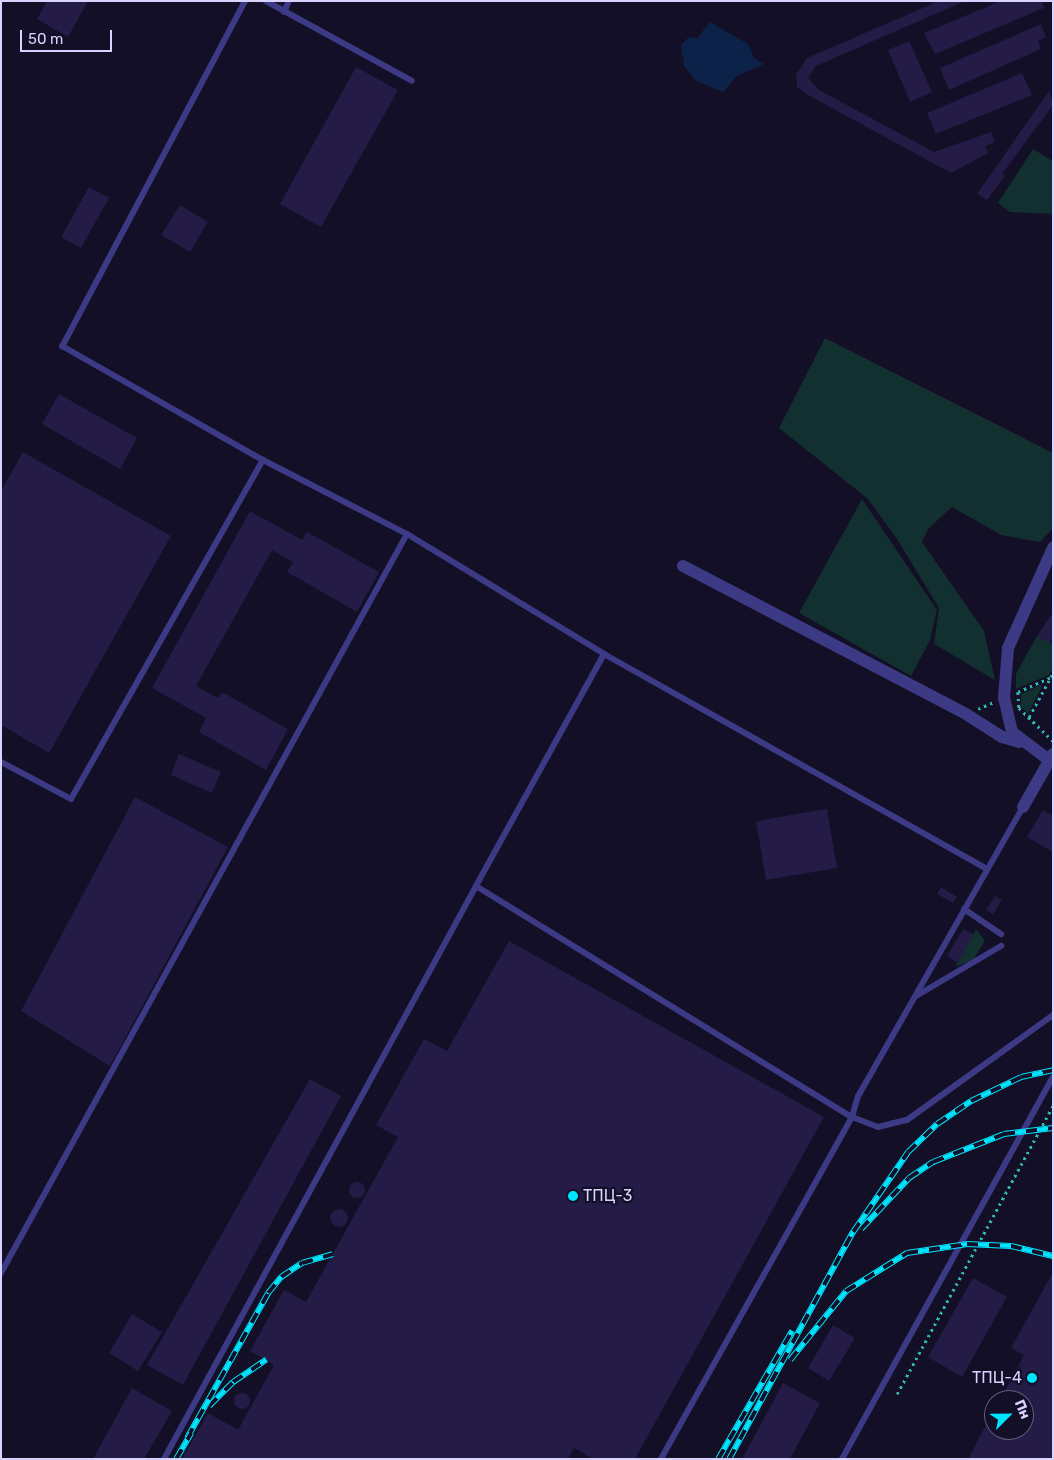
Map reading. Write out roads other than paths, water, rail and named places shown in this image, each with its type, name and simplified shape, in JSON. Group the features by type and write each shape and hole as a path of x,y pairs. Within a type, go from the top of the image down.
{"street":[{"path":"1019,742 1006,714 1008,648 1053,548"},
{"path":"683,566 966,714 1002,737 1019,742 1051,757 1023,807"}],"lane":[{"path":"245,1 62,346 263,460 407,534 604,654 987,869"},
{"path":"266,1 412,81"},
{"path":"284,12 289,1"},
{"path":"1,762 71,799 263,460"},
{"path":"1,1274 407,534"},
{"path":"164,1459 604,654"},
{"path":"661,1459 852,1117 858,1096 1023,807"},
{"path":"476,886 852,1117 878,1127 907,1120 1053,1015"},
{"path":"964,909 1001,934"},
{"path":"915,997 1001,946"},
{"path":"842,1459 1053,1077"}],"water":[{"path":"710,22 748,44 754,58 764,64 737,76 723,92 695,80 684,66 681,45 689,37 697,38"}],"railway":[{"path":"729,1459 853,1232 908,1152 937,1124 971,1101 1021,1077 1053,1070"},
{"path":"861,1229 909,1178 933,1162 1004,1134 1053,1128"},
{"path":"790,1360 846,1291 907,1253 967,1244 1011,1246 1053,1256"},
{"path":"187,1438 268,1293 281,1277 302,1263 333,1254"},
{"path":"718,1459 792,1331"},
{"path":"209,1406 233,1382 266,1360"},
{"path":"176,1459 191,1433"}],"place":[{"name":"ТПЦ-3","path":"573,1196"},
{"name":"ТПЦ-4","path":"1032,1378"}]}
